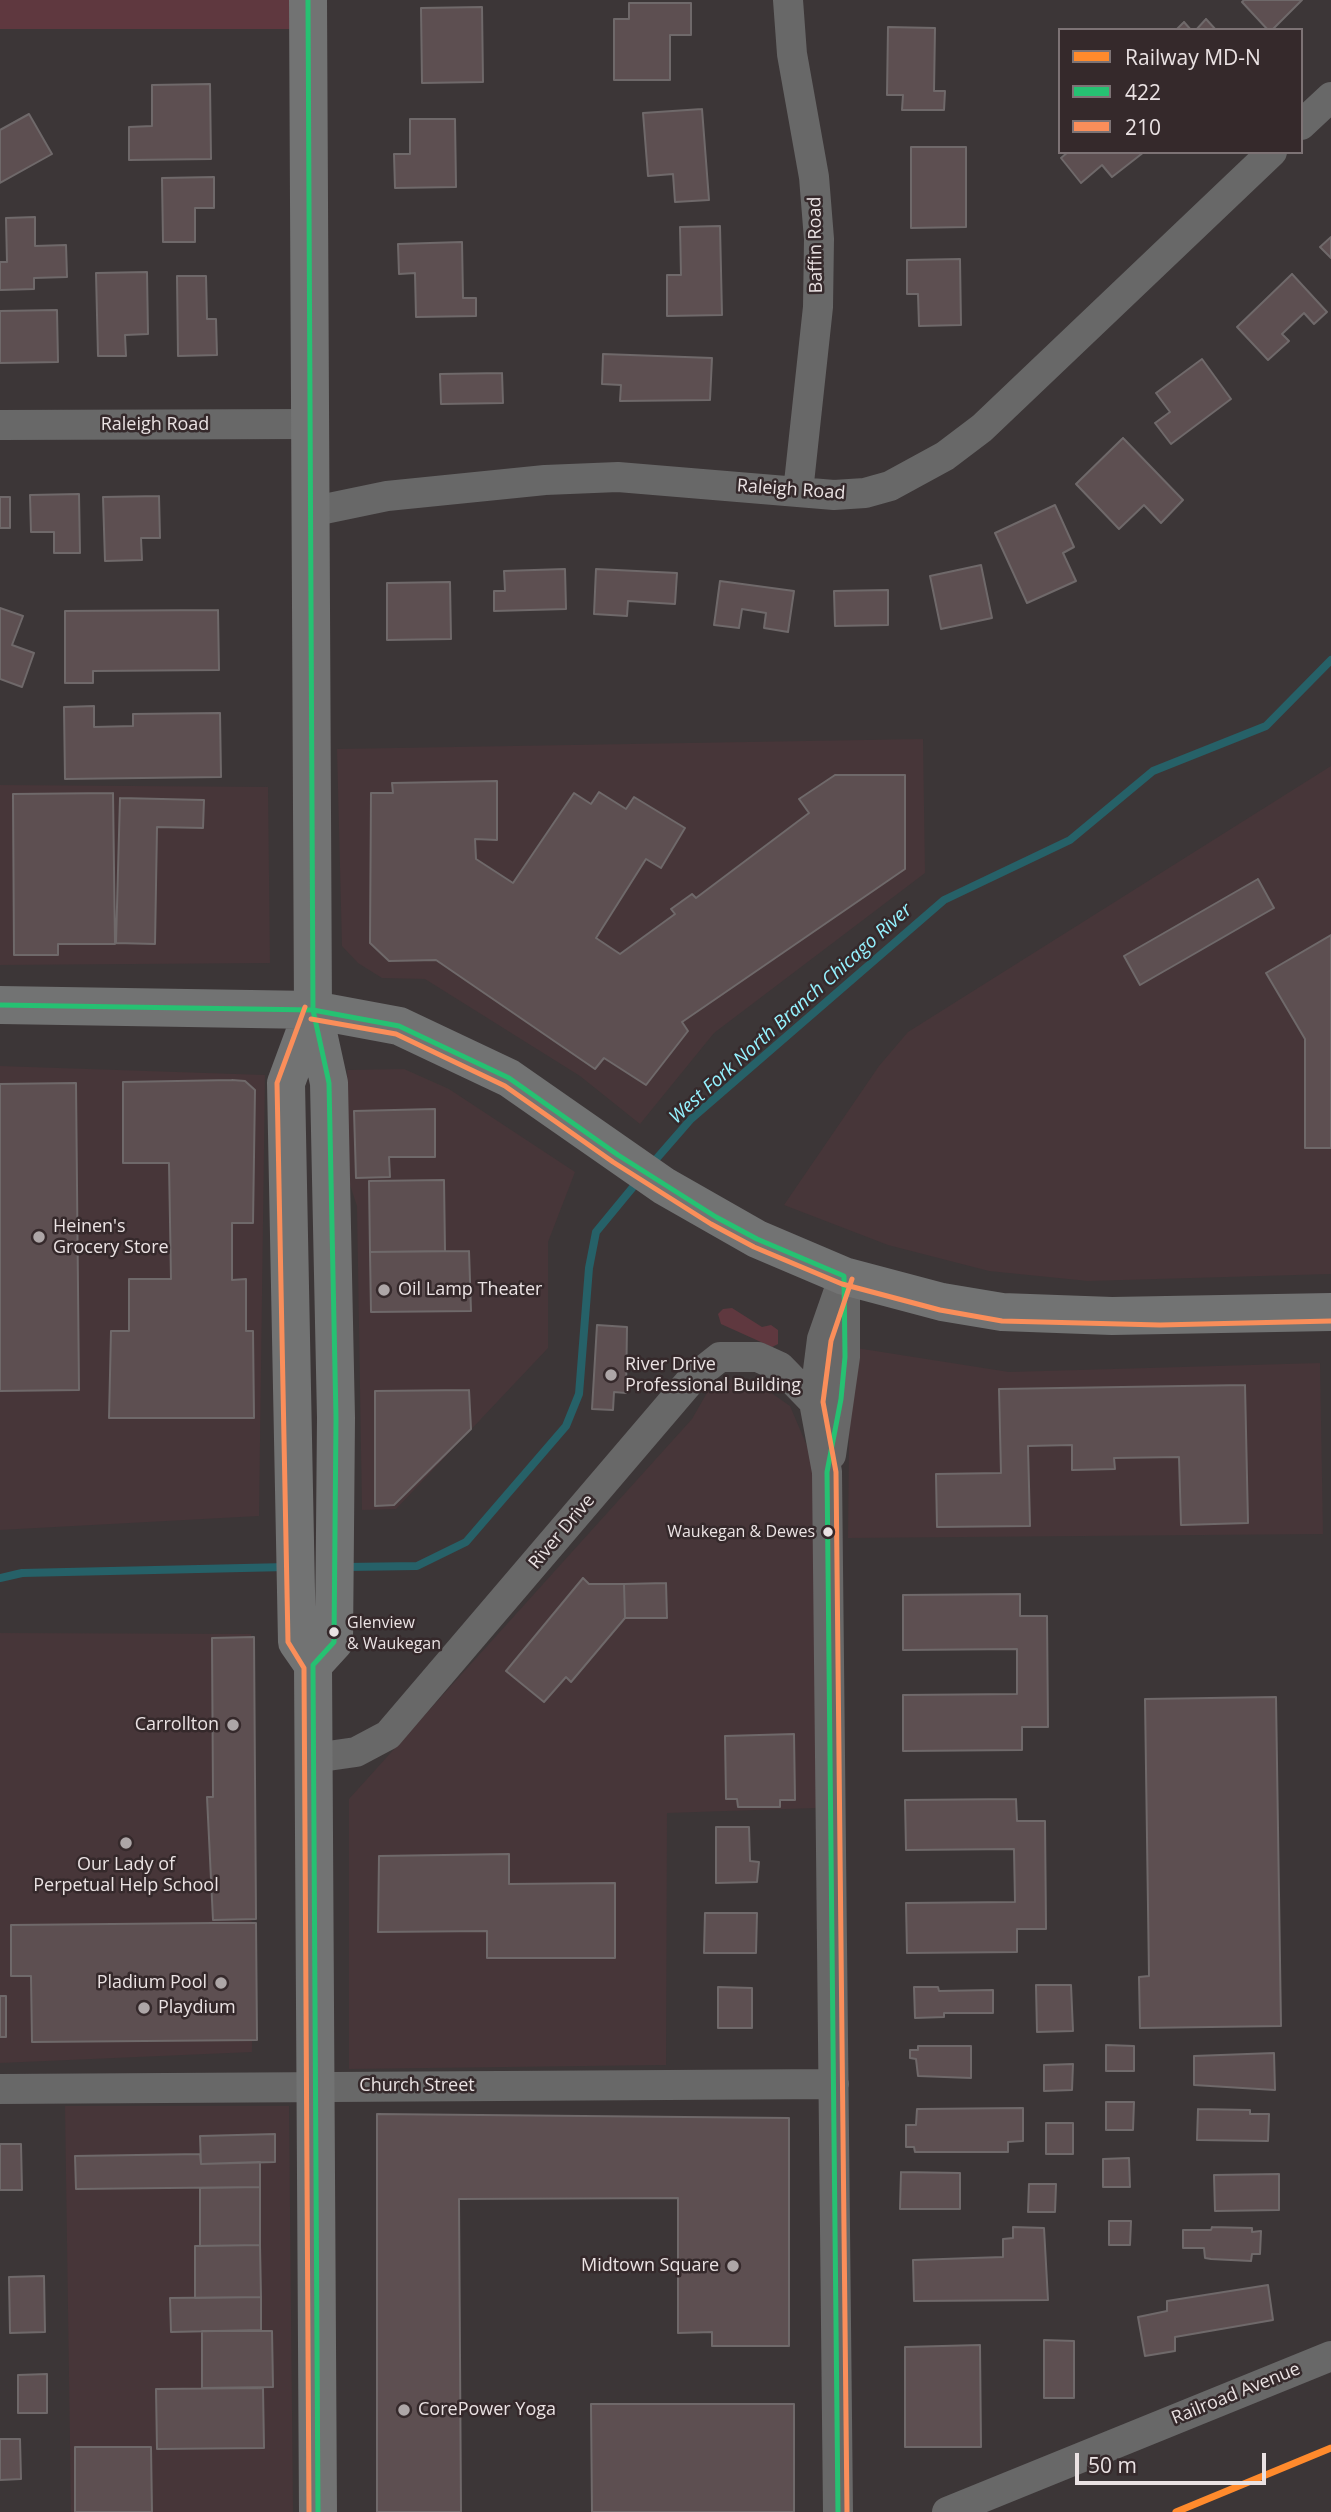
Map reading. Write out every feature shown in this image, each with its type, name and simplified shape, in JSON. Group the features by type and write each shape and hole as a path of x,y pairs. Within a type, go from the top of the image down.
{"main road":[{"path":"308,0 313,1010 329,1083 335,1338 334,1642 313,1665"},
{"path":"0,1005 313,1010 399,1026 497,1072 567,1117 664,1186 757,1239 844,1276 942,1302 1002,1312 1160,1317 1331,1312"},
{"path":"313,1010 286,1083 297,1643 313,1665 318,2512"}],"street":[{"name":"Baffin Road","path":"788,0 792,54 814,177 818,239 818,307 798,492"},
{"path":"1303,123 1331,97"},
{"name":"Raleigh Road","path":"310,512 387,496 545,480 618,477 834,495 865,493 890,486 945,456 982,428 1270,154"},
{"name":"Raleigh Road","path":"0,425 311,424"},
{"path":"838,2512 827,1472 814,1402 822,1339 844,1276"},
{"path":"827,1472 841,1399 845,1357 844,1276"},
{"name":"River Drive","path":"313,1758 356,1752 395,1727 691,1380 720,1357 758,1357 780,1367 814,1402"},
{"name":"Church Street","path":"0,2088 834,2084"},
{"name":"Railroad Avenue","path":"947,2512 1331,2356"}],"shaded area":[{"path":"0,0 289,0 290,29 0,29"},
{"path":"923,739 925,873 714,1033 640,1124 580,1076 425,979 382,978 358,963 342,946 337,749"},
{"path":"1331,766 1331,1274 1088,1281 989,1271 888,1245 784,1205 879,1066 908,1032"},
{"path":"0,785 268,787 270,963 0,965"},
{"path":"0,1066 265,1075 259,1516 0,1530"},
{"path":"404,1069 449,1089 575,1172 548,1242 548,1348 396,1509 362,1510 357,1206 349,1182 347,1070"},
{"path":"732,1308 762,1327 771,1325 778,1330 778,1344 772,1347 721,1324 718,1314 723,1309"},
{"path":"850,1347 1009,1372 1320,1363 1323,1534 848,1538"},
{"path":"737,1378 760,1385 790,1406 816,1467 816,1808 667,1813 666,2065 349,2069 349,1799 692,1419 712,1384"},
{"name":"Our Lady of Perpetual Help School","path":"0,1633 251,1634 252,2052 0,2063"},
{"path":"65,2106 289,2106 293,2512 71,2512"}],"building":[{"path":"1302,0 1274,28 1266,28 1242,2"},
{"path":"629,3 691,3 691,35 670,35 670,80 614,80 614,19 629,19"},
{"path":"482,7 483,82 422,83 421,8"},
{"path":"1206,19 1214,28 1198,28"},
{"path":"1184,22 1189,28 1178,28"},
{"path":"888,27 935,28 934,91 945,91 944,110 902,110 903,95 887,95"},
{"path":"210,84 211,159 129,160 129,127 152,126 152,85"},
{"path":"702,109 709,200 675,202 673,174 648,176 643,113"},
{"path":"29,114 52,154 0,183 0,130"},
{"path":"410,119 455,119 456,187 395,188 394,154 410,154"},
{"path":"911,147 966,147 966,227 911,228"},
{"path":"1066,154 1141,154 1112,177 1102,165 1081,183 1061,158"},
{"path":"214,177 214,208 195,208 195,242 163,242 162,178"},
{"path":"35,217 35,246 66,245 67,277 34,278 34,289 0,290 0,262 7,262 6,218"},
{"path":"720,226 722,315 667,316 667,275 681,275 680,227"},
{"path":"1331,237 1331,258 1320,247"},
{"path":"462,242 463,298 476,298 476,316 416,317 415,273 399,274 398,244"},
{"path":"960,259 961,325 919,326 918,294 907,294 907,260"},
{"path":"147,272 148,334 125,335 126,356 98,356 96,273"},
{"path":"1292,274 1327,312 1314,324 1304,313 1282,334 1289,341 1268,360 1237,327"},
{"path":"177,276 206,276 207,319 216,319 217,355 178,356"},
{"path":"57,310 58,362 0,363 0,311"},
{"path":"603,354 712,358 710,400 620,401 621,385 602,384"},
{"path":"1202,359 1231,399 1171,444 1155,423 1170,412 1156,393"},
{"path":"502,373 503,403 441,404 440,374"},
{"path":"1123,438 1183,500 1161,523 1144,505 1119,529 1076,484"},
{"path":"79,494 80,553 54,553 54,532 31,532 30,495"},
{"path":"159,496 160,538 141,538 142,560 105,561 103,497"},
{"path":"0,497 10,497 10,528 0,528"},
{"path":"1055,505 1074,547 1063,553 1076,581 1027,603 995,533"},
{"path":"981,565 992,618 941,629 930,576"},
{"path":"565,569 566,609 494,611 494,591 505,591 504,571"},
{"path":"596,569 677,573 675,604 628,601 627,616 594,614"},
{"path":"720,581 794,591 788,632 764,628 766,613 742,609 739,628 714,625"},
{"path":"450,582 451,639 387,640 387,583"},
{"path":"888,590 888,625 835,626 834,591"},
{"path":"0,608 23,616 12,645 34,653 22,687 0,679"},
{"path":"218,610 219,670 93,671 93,683 65,683 65,611"},
{"path":"94,706 94,727 133,726 133,714 220,713 221,777 65,779 64,707"},
{"path":"835,775 905,775 905,869 682,1022 688,1031 646,1085 604,1058 595,1069 436,960 389,961 370,943 371,793 393,793 392,783 497,781 497,840 475,839 476,859 513,883 574,793 591,804 599,792 626,809 634,797 685,828 661,868 646,859 596,938 620,954 675,914 671,909 692,894 696,898 809,813 799,799"},
{"path":"113,793 115,944 58,944 58,955 14,955 13,794"},
{"path":"120,798 204,800 203,828 157,827 155,944 116,943"},
{"path":"1258,879 1274,908 1140,985 1124,956"},
{"path":"1331,935 1331,1148 1305,1148 1305,1039 1266,973"},
{"path":"245,1081 255,1090 253,1223 232,1223 232,1280 246,1279 246,1331 253,1331 254,1418 109,1418 111,1331 129,1331 129,1279 171,1279 169,1163 123,1163 123,1082"},
{"name":"Heinen's Grocery Store","path":"76,1083 79,1390 0,1391 0,1084"},
{"path":"435,1109 435,1157 389,1157 390,1177 356,1178 354,1111"},
{"path":"444,1180 445,1251 370,1252 369,1181"},
{"path":"469,1251 471,1311 371,1312 370,1252"},
{"name":"River Drive Professional Building","path":"597,1325 627,1327 626,1393 614,1392 613,1410 592,1409"},
{"path":"1245,1385 1248,1523 1181,1525 1179,1457 1114,1458 1115,1469 1072,1470 1072,1445 1028,1446 1030,1526 937,1527 936,1474 1001,1473 999,1389"},
{"path":"469,1390 471,1429 394,1505 375,1506 375,1391"},
{"path":"583,1578 589,1584 624,1584 625,1618 571,1682 566,1677 544,1702 506,1671"},
{"path":"666,1583 667,1618 625,1618 624,1584"},
{"path":"1020,1594 1020,1616 1047,1616 1048,1727 1022,1727 1022,1750 903,1751 903,1695 1017,1694 1017,1649 903,1650 903,1595"},
{"name":"Carrollton","path":"254,1637 256,1919 213,1920 207,1797 213,1797 212,1638"},
{"path":"1276,1697 1281,2026 1140,2028 1139,1977 1149,1976 1145,1699"},
{"path":"794,1734 795,1800 780,1800 780,1807 738,1807 737,1799 726,1799 725,1736"},
{"path":"1016,1799 1017,1821 1045,1821 1046,1929 1017,1929 1017,1952 907,1953 906,1903 1015,1902 1014,1849 906,1850 905,1800"},
{"path":"716,1827 749,1827 750,1861 759,1862 757,1882 716,1883"},
{"path":"509,1854 509,1884 615,1883 615,1958 487,1958 487,1931 378,1932 379,1856"},
{"path":"705,1913 757,1913 756,1953 704,1953"},
{"name":"Playdium","path":"256,1923 257,2040 32,2042 31,1976 11,1976 11,1925"},
{"path":"1036,1985 1071,1985 1073,2031 1037,2032"},
{"path":"718,1987 752,1988 752,2028 718,2028"},
{"path":"914,1987 938,1987 939,1991 993,1990 993,2013 944,2013 944,2017 915,2018"},
{"path":"0,1996 6,1996 6,2037 0,2037"},
{"path":"1106,2045 1134,2046 1134,2071 1106,2071"},
{"path":"918,2046 971,2046 971,2078 918,2076 916,2059 910,2058 910,2050 918,2050"},
{"path":"1274,2053 1275,2090 1194,2085 1194,2056"},
{"path":"1073,2064 1072,2090 1044,2091 1044,2065"},
{"path":"1106,2102 1134,2102 1133,2130 1106,2130"},
{"path":"1023,2108 1023,2141 1008,2142 1008,2152 915,2152 914,2147 906,2147 906,2125 916,2125 917,2109"},
{"path":"1198,2109 1250,2110 1250,2114 1269,2114 1268,2141 1197,2140"},
{"name":"Midtown Square","path":"377,2114 789,2118 789,2346 712,2346 712,2332 678,2333 678,2198 459,2199 461,2512 377,2512"},
{"path":"1046,2123 1073,2123 1073,2154 1046,2154"},
{"path":"275,2134 275,2162 201,2164 200,2136"},
{"path":"0,2144 21,2144 22,2190 0,2190"},
{"path":"200,2154 201,2164 260,2162 260,2187 76,2189 75,2156"},
{"path":"1129,2158 1130,2187 1103,2187 1103,2159"},
{"path":"901,2172 960,2173 960,2209 900,2209"},
{"path":"1279,2174 1279,2210 1215,2211 1214,2175"},
{"path":"1029,2184 1056,2184 1055,2212 1028,2212"},
{"path":"260,2187 260,2245 200,2246 200,2188"},
{"path":"1109,2221 1131,2221 1130,2245 1109,2245"},
{"path":"1013,2227 1044,2228 1048,2300 914,2301 913,2260 1003,2257 1003,2239 1013,2238"},
{"path":"1212,2227 1252,2228 1252,2232 1261,2231 1260,2254 1252,2254 1251,2261 1211,2259 1205,2258 1204,2248 1183,2248 1183,2230 1211,2230"},
{"path":"260,2245 261,2297 195,2298 195,2246"},
{"path":"44,2276 45,2332 10,2333 9,2277"},
{"path":"1268,2285 1273,2320 1175,2337 1175,2351 1145,2356 1138,2317 1167,2311 1167,2301"},
{"path":"261,2297 261,2330 171,2332 170,2298"},
{"path":"202,2331 272,2331 273,2387 202,2388"},
{"path":"1044,2340 1074,2341 1074,2398 1044,2398"},
{"path":"980,2345 981,2447 905,2447 905,2347"},
{"path":"47,2374 47,2413 18,2413 18,2375"},
{"path":"263,2388 264,2448 157,2449 156,2389"},
{"path":"591,2404 794,2404 794,2512 592,2512"},
{"path":"0,2439 20,2439 21,2479 0,2480"},
{"path":"75,2447 151,2447 152,2512 75,2512"}],"waterway":[{"name":"West Fork North Branch Chicago River","path":"651,1165 691,1119 944,900 1070,840 1153,771 1266,726 1331,660"},
{"name":"West Fork North Branch Chicago River","path":"345,1567 417,1566 466,1542 566,1426 579,1394 589,1268 596,1232 638,1181"},
{"name":"West Fork North Branch Chicago River","path":"0,1578 22,1573 287,1567"}],"rail line":[{"name":"MD-N","path":"1176,2512 1331,2448"}],"transit line":[{"name":"422","path":"308,0 313,1010 329,1083 336,1418 334,1642 313,1665 318,2512"},
{"name":"422","path":"0,1005 313,1010 399,1026 509,1078 618,1155 716,1217 757,1239 844,1276 845,1357 841,1399 827,1472 838,2512"},
{"name":"210","path":"305,1007 277,1083 288,1642 304,1668 309,2512"},
{"name":"210","path":"311,1019 396,1034 505,1086 613,1162 711,1224 754,1247 842,1284 940,1310 1002,1321 1160,1325 1331,1321"},
{"name":"210","path":"847,2512 836,1472 823,1402 831,1341 852,1279"}],"place":[{"name":"Heinen's Grocery Store","path":"39,1237"},
{"name":"Oil Lamp Theater","path":"384,1290"},
{"name":"River Drive Professional Building","path":"611,1375"},
{"name":"Waukegan & Dewes","path":"828,1532"},
{"name":"Glenview & Waukegan","path":"334,1632"},
{"name":"Carrollton","path":"233,1725"},
{"name":"Our Lady of Perpetual Help School","path":"126,1843"},
{"name":"Pladium Pool","path":"221,1983"},
{"name":"Playdium","path":"144,2008"},
{"name":"Midtown Square","path":"733,2266"},
{"name":"CorePower Yoga","path":"404,2410"}]}
